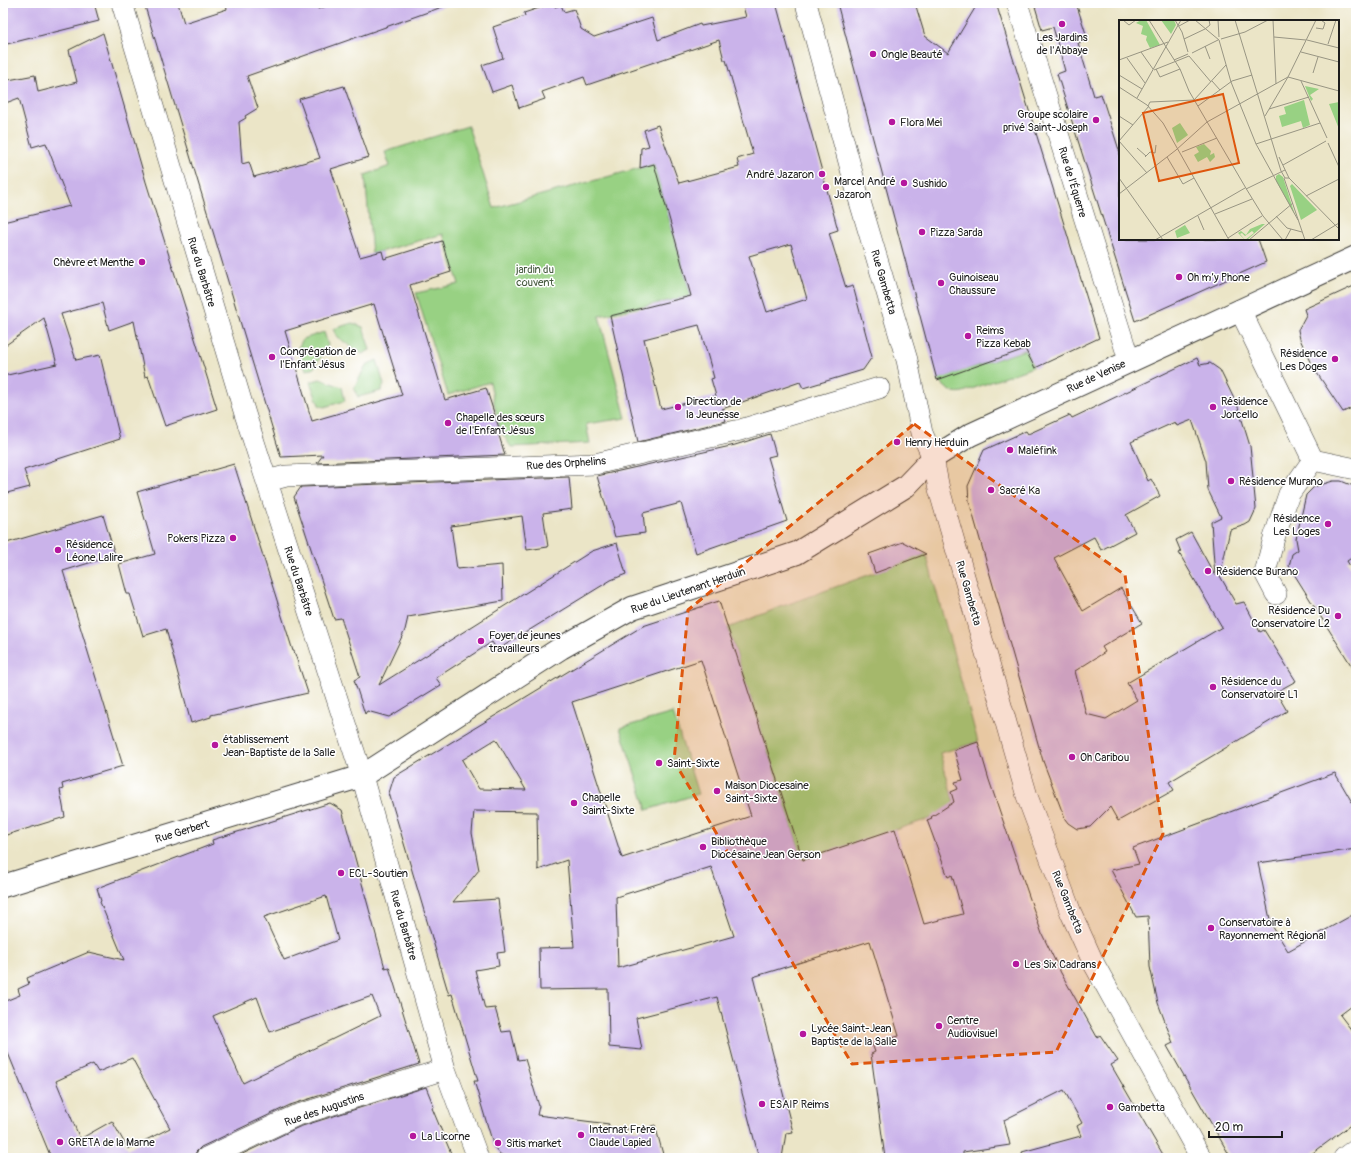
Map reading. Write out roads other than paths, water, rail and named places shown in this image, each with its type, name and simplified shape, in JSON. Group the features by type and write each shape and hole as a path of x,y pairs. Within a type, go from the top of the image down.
{"street":[{"name":"Rue du Barbâtre","path":"122,3 245,414 362,776 445,1069 478,1158"},
{"name":"Rue Gambetta","path":"806,3 858,195 907,360 922,433 934,458 938,489 1027,796 1071,913 1094,964 1201,1158"},
{"name":"Rue de l'Équerre","path":"1017,3 1129,360"},
{"name":"Rue de Venise","path":"953,445 970,435 1129,360 1356,257"},
{"path":"1240,310 1313,460"},
{"name":"Rue des Orphelins","path":"267,481 286,476 595,464 740,430 879,388"},
{"name":"Rue du Lieutenant Herduin","path":"362,776 561,648 632,608 797,553 906,486 934,458 953,445"},
{"path":"1313,460 1356,469"},
{"path":"1276,594 1265,573 1274,538 1289,494 1313,460"},
{"name":"Rue Gerbert","path":"3,886 362,776"},
{"name":"Rue des Augustins","path":"206,1158 295,1116 445,1069"},
{"path":"1344,1158 1356,1149"}],"place":[{"name":"Les Jardins de l'Abbaye","path":"1062,24"},
{"name":"Ongle Beauté","path":"873,54"},
{"name":"Groupe scolaire privé Saint-Joseph","path":"1096,120"},
{"name":"Flora Mei","path":"892,122"},
{"name":"André Jazaron","path":"822,174"},
{"name":"Sushido","path":"904,183"},
{"name":"Marcel André Jazaron","path":"826,187"},
{"name":"Pizza Sarda","path":"922,232"},
{"name":"Chèvre et Menthe","path":"142,262"},
{"name":"Oh m’y Phone","path":"1179,277"},
{"name":"Guinoiseau Chaussure","path":"941,283"},
{"name":"Reims Pizza Kebab","path":"968,336"},
{"name":"Congrégation de l'Enfant Jésus","path":"272,357"},
{"name":"Résidence Les Doges","path":"1335,359"},
{"name":"Direction de la Jeunesse","path":"678,407"},
{"name":"Résidence Jorcello","path":"1213,407"},
{"name":"Chapelle des sœurs de l'Enfant Jésus","path":"448,423"},
{"name":"Henry Herduin","path":"897,442"},
{"name":"Maléfink","path":"1010,450"},
{"name":"Résidence Murano","path":"1231,481"},
{"name":"Sacré Ka","path":"991,490"},
{"name":"Résidence Les Loges","path":"1328,524"},
{"name":"Pokers Pizza","path":"233,538"},
{"name":"Résidence Léone Lalire","path":"58,550"},
{"name":"Résidence Burano","path":"1208,571"},
{"name":"Résidence Du Conservatoire L2","path":"1338,616"},
{"name":"Foyer de jeunes travailleurs","path":"481,641"},
{"name":"Résidence du Conservatoire L1","path":"1213,687"},
{"name":"établissement Jean-Baptiste de la Salle","path":"215,745"},
{"name":"Oh Caribou","path":"1072,757"},
{"name":"Saint-Sixte","path":"659,763"},
{"name":"Maison Diocesaine Saint-Sixte","path":"717,791"},
{"name":"Chapelle Saint-Sixte","path":"574,803"},
{"name":"Bibliothèque Diocésaine Jean Gerson","path":"703,847"},
{"name":"ECL-Soutien","path":"341,873"},
{"name":"Conservatoire à Rayonnement Régional","path":"1211,928"},
{"name":"Les Six Cadrans","path":"1016,964"},
{"name":"Centre Audiovisuel","path":"939,1026"},
{"name":"Lycée Saint-Jean Baptiste de la Salle","path":"803,1034"},
{"name":"ESAIP Reims","path":"762,1104"},
{"name":"Gambetta","path":"1110,1107"},
{"name":"Internat Frère Claude Lapied","path":"581,1135"},
{"name":"La Licorne","path":"413,1136"},
{"name":"GRETA de la Marne","path":"60,1142"},
{"name":"Sitis market","path":"498,1143"}],"park label":[{"name":"jardin du couvent","path":"535,275"}]}
